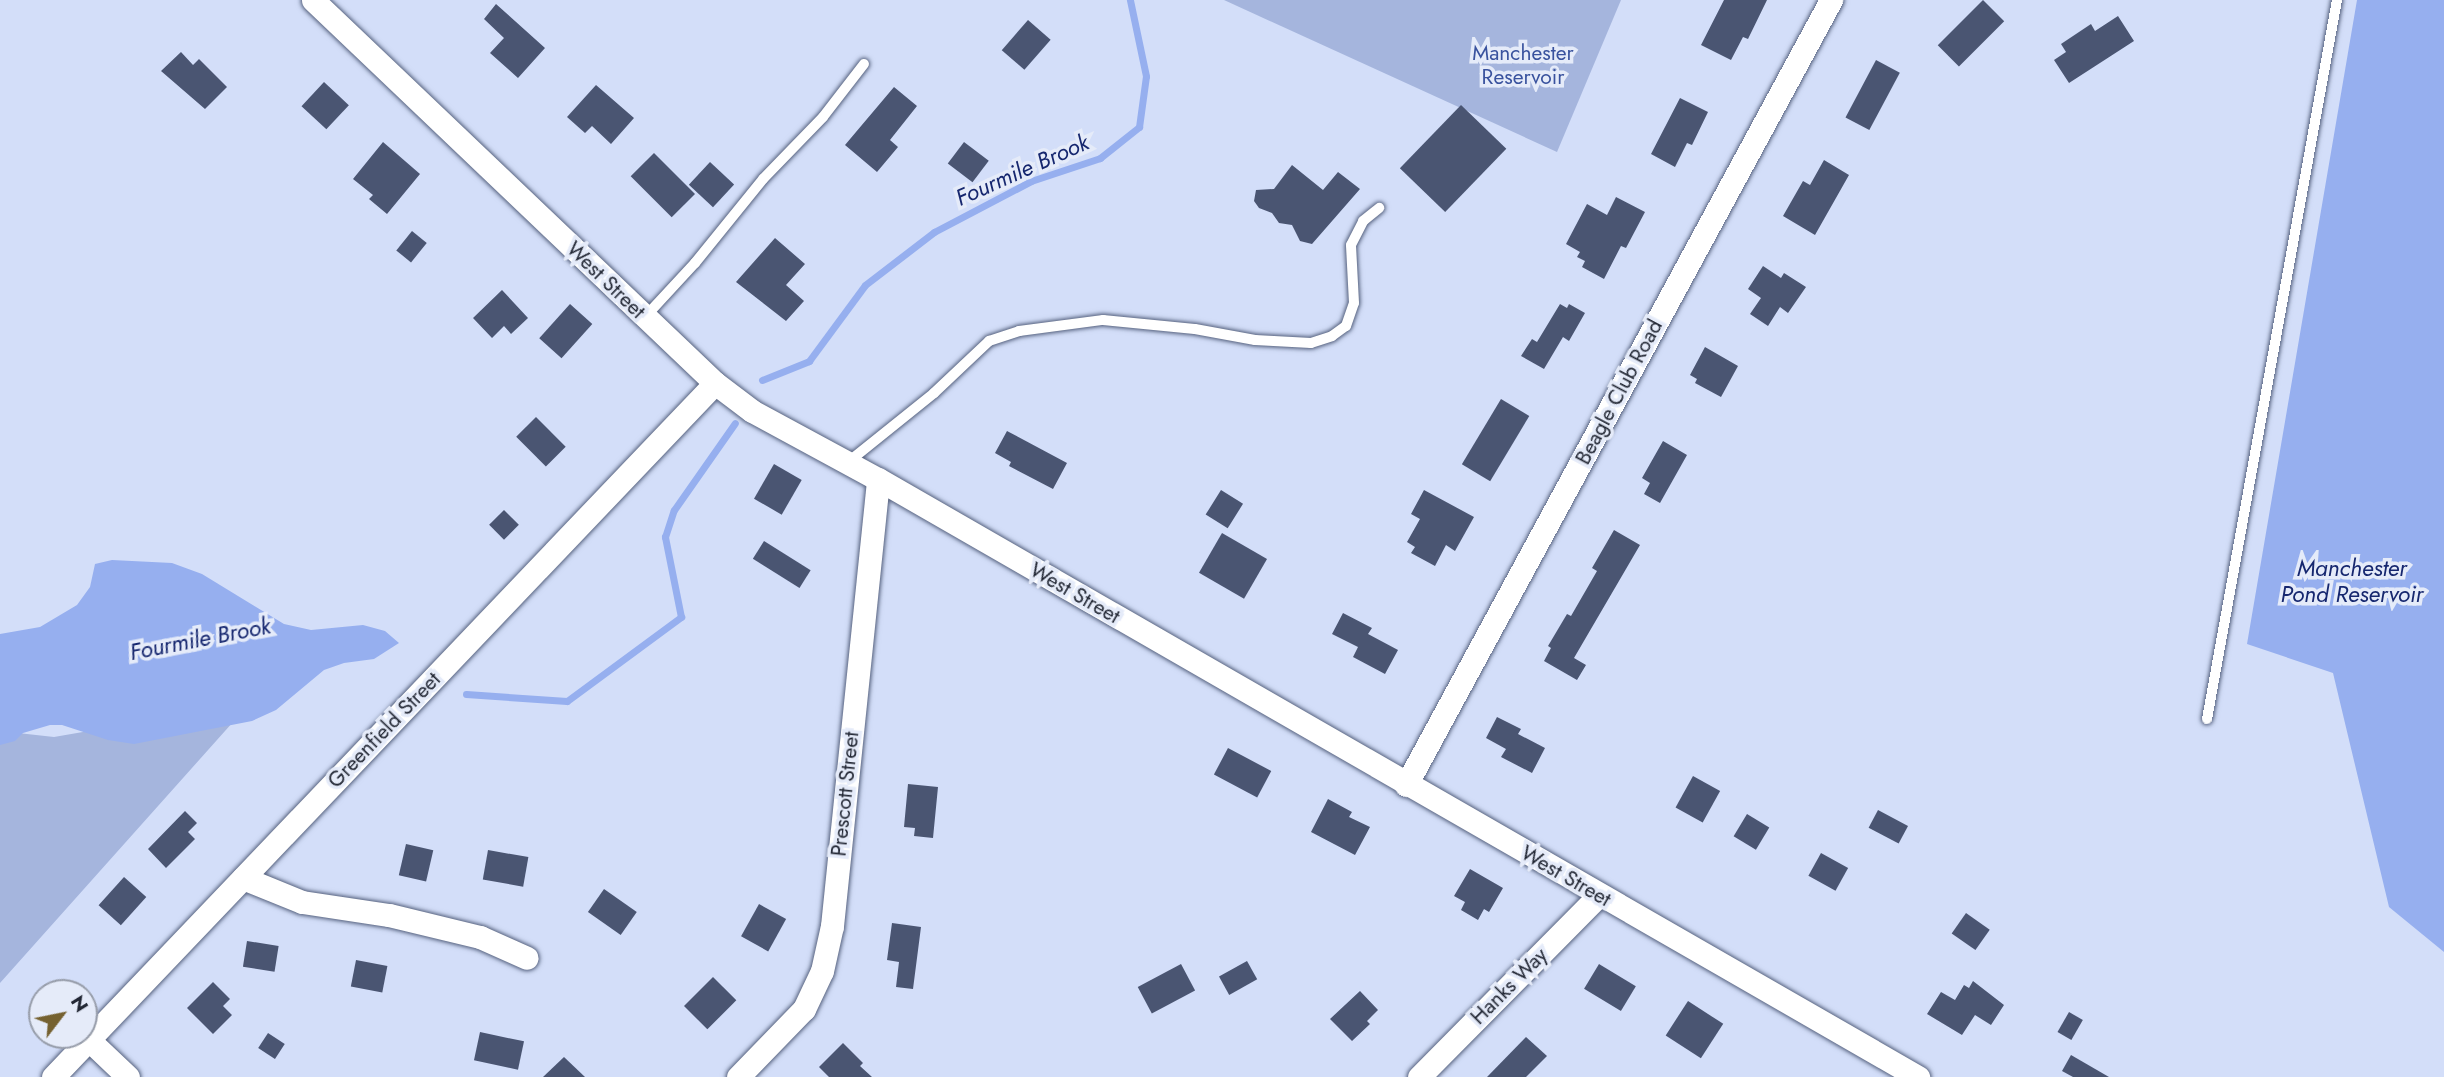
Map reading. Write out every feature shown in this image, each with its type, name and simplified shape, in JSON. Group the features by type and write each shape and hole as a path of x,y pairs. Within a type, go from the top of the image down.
{"street":[{"name":"West Street","path":"313,0 715,383 752,411 878,479 1599,895 1891,1071 1918,1077"},
{"name":"Beagle Club Road","path":"1406,785 1831,0"},
{"name":"Greenfield Street","path":"98,1030 715,383"},
{"name":"Prescott Street","path":"738,1077 804,1009 822,971 832,926 878,479"},
{"path":"243,878 302,902 402,918 480,937 527,958"},
{"name":"Hanks Way","path":"1419,1077 1599,895"},
{"path":"98,1048 128,1077"},
{"name":"Greenfield Street","path":"53,1077 80,1049"}],"lane":[{"path":"2207,719 2337,0"},
{"path":"645,317 695,263 763,179 823,117 864,64"},
{"path":"847,463 934,393 989,341 1018,331 1103,320 1195,329 1255,340 1311,343 1332,335 1346,327 1354,303 1351,245 1363,222 1378,208"}],"green space":[{"name":"Manchester Reservoir","path":"1224,0 1621,0 1557,152"},
{"path":"250,703 0,983 0,731 54,737"}],"water":[{"name":"Manchester Pond Reservoir","path":"2357,0 2444,0 2444,952 2389,907 2333,673 2247,644"},
{"path":"112,560 172,563 202,574 284,624 311,630 363,625 385,631 399,643 374,659 344,663 324,670 276,710 252,721 134,744 108,740 62,725 50,725 23,733 15,741 0,745 0,634 40,627 77,605 90,587 95,564"}],"building":[{"path":"1724,0 1767,0 1748,39 1743,37 1731,60 1701,45"},
{"path":"1983,0 2004,21 1959,66 1938,45"},
{"path":"496,4 545,48 518,78 490,53 504,38 484,19"},
{"path":"2118,16 2134,41 2069,83 2054,60 2066,52 2061,44 2091,24 2095,31"},
{"path":"1028,20 1051,40 1024,70 1002,50"},
{"path":"181,52 193,65 199,59 227,87 205,109 161,71"},
{"path":"1876,60 1900,73 1869,130 1845,117"},
{"path":"324,82 349,105 326,129 301,106"},
{"path":"596,85 634,118 611,144 592,126 585,133 567,117"},
{"path":"894,87 917,106 890,140 898,147 877,172 845,145"},
{"path":"1680,98 1708,112 1692,145 1687,143 1675,167 1651,154"},
{"path":"1461,105 1506,149 1445,212 1400,168"},
{"path":"383,142 420,174 387,214 369,199 373,195 353,179"},
{"path":"964,142 989,161 973,182 948,164"},
{"path":"654,153 695,194 672,217 631,176"},
{"path":"1824,160 1849,175 1815,235 1783,216 1803,181 1810,185"},
{"path":"710,162 734,185 713,207 689,185"},
{"path":"1292,165 1323,190 1338,172 1360,189 1312,244 1300,241 1292,225 1279,223 1272,213 1259,208 1254,201 1256,190 1274,189"},
{"path":"1616,197 1645,212 1626,248 1621,246 1604,279 1582,267 1585,261 1577,257 1580,252 1566,244 1587,204 1607,215"},
{"path":"412,231 427,243 411,262 396,250"},
{"path":"775,238 805,264 786,285 804,301 786,321 736,282"},
{"path":"1763,266 1781,278 1784,273 1806,287 1788,313 1780,307 1768,326 1750,314 1761,298 1748,289"},
{"path":"502,290 528,318 511,334 504,326 492,338 473,318"},
{"path":"570,304 592,324 562,358 539,338"},
{"path":"1560,304 1567,308 1569,304 1585,313 1569,341 1563,337 1544,369 1521,356 1532,339 1537,342"},
{"path":"1705,347 1738,366 1721,397 1695,383 1697,379 1690,375"},
{"path":"1501,399 1529,416 1490,481 1462,464"},
{"path":"536,417 566,447 546,466 516,437"},
{"path":"1007,431 1067,463 1053,489 1009,466 1011,462 995,453"},
{"path":"1663,441 1687,455 1660,503 1644,494 1650,483 1642,478"},
{"path":"774,464 802,480 782,515 754,499"},
{"path":"1221,490 1243,504 1228,528 1206,515"},
{"path":"1424,490 1474,517 1455,551 1446,545 1435,566 1411,553 1415,547 1407,542 1420,519 1411,514"},
{"path":"504,510 519,525 504,540 489,525"},
{"path":"1614,530 1640,545 1574,658 1586,665 1577,680 1544,661 1551,648 1548,646 1567,614 1571,616 1597,571 1592,568"},
{"path":"1222,533 1267,559 1244,599 1199,573"},
{"path":"764,541 811,570 800,588 753,559"},
{"path":"1343,613 1372,628 1368,634 1398,650 1385,674 1353,657 1358,647 1332,634"},
{"path":"1497,717 1521,729 1518,734 1545,748 1532,773 1501,757 1506,749 1486,738"},
{"path":"1228,748 1271,771 1257,797 1214,774"},
{"path":"1693,776 1720,791 1703,823 1676,807"},
{"path":"908,784 938,787 933,838 914,836 915,828 904,827"},
{"path":"1328,799 1352,812 1349,817 1370,827 1355,855 1311,832"},
{"path":"1878,810 1908,826 1899,844 1869,828"},
{"path":"185,811 197,823 188,832 195,839 166,868 148,849"},
{"path":"1747,814 1769,827 1756,850 1734,836"},
{"path":"406,844 433,850 426,881 399,875"},
{"path":"488,850 528,857 523,887 483,880"},
{"path":"1821,853 1848,868 1836,891 1808,876"},
{"path":"1470,869 1503,888 1489,912 1484,909 1478,920 1461,910 1465,902 1454,896"},
{"path":"124,877 146,897 121,925 99,905"},
{"path":"604,889 637,912 621,935 588,912"},
{"path":"759,904 786,919 768,951 741,936"},
{"path":"1966,913 1990,930 1975,950 1952,933"},
{"path":"892,923 921,927 913,989 896,987 899,962 887,960"},
{"path":"247,941 279,946 275,972 243,967"},
{"path":"356,960 387,966 382,993 351,987"},
{"path":"1247,961 1257,979 1229,995 1219,977"},
{"path":"1181,964 1195,990 1152,1013 1138,987"},
{"path":"1599,964 1636,986 1621,1011 1584,989"},
{"path":"713,977 736,1000 707,1029 684,1006"},
{"path":"1973,981 2004,1005 1991,1025 1975,1015 1962,1035 1927,1014 1941,992 1955,1000 1964,985 1969,988"},
{"path":"213,982 230,999 223,1006 232,1015 213,1034 187,1008"},
{"path":"1360,991 1378,1010 1367,1021 1370,1024 1352,1041 1330,1019"},
{"path":"1688,1001 1723,1024 1701,1058 1666,1035"},
{"path":"2069,1012 2083,1020 2071,1040 2058,1032"},
{"path":"480,1032 524,1041 518,1070 474,1060"},
{"path":"268,1033 285,1044 275,1059 258,1048"},
{"path":"1526,1037 1547,1056 1526,1077 1487,1077"},
{"path":"843,1043 863,1063 860,1066 872,1077 829,1077 819,1067"},
{"path":"2071,1055 2109,1077 2073,1077 2062,1071"},
{"path":"564,1057 585,1077 543,1077"}],"waterway":[{"name":"Fourmile Brook","path":"762,380 809,361 865,285 934,232 1031,181 1100,158 1139,127 1146,76 1130,0"},
{"name":"Fourmile Brook","path":"466,694 567,701 681,617 665,537 674,510 735,423"}]}
